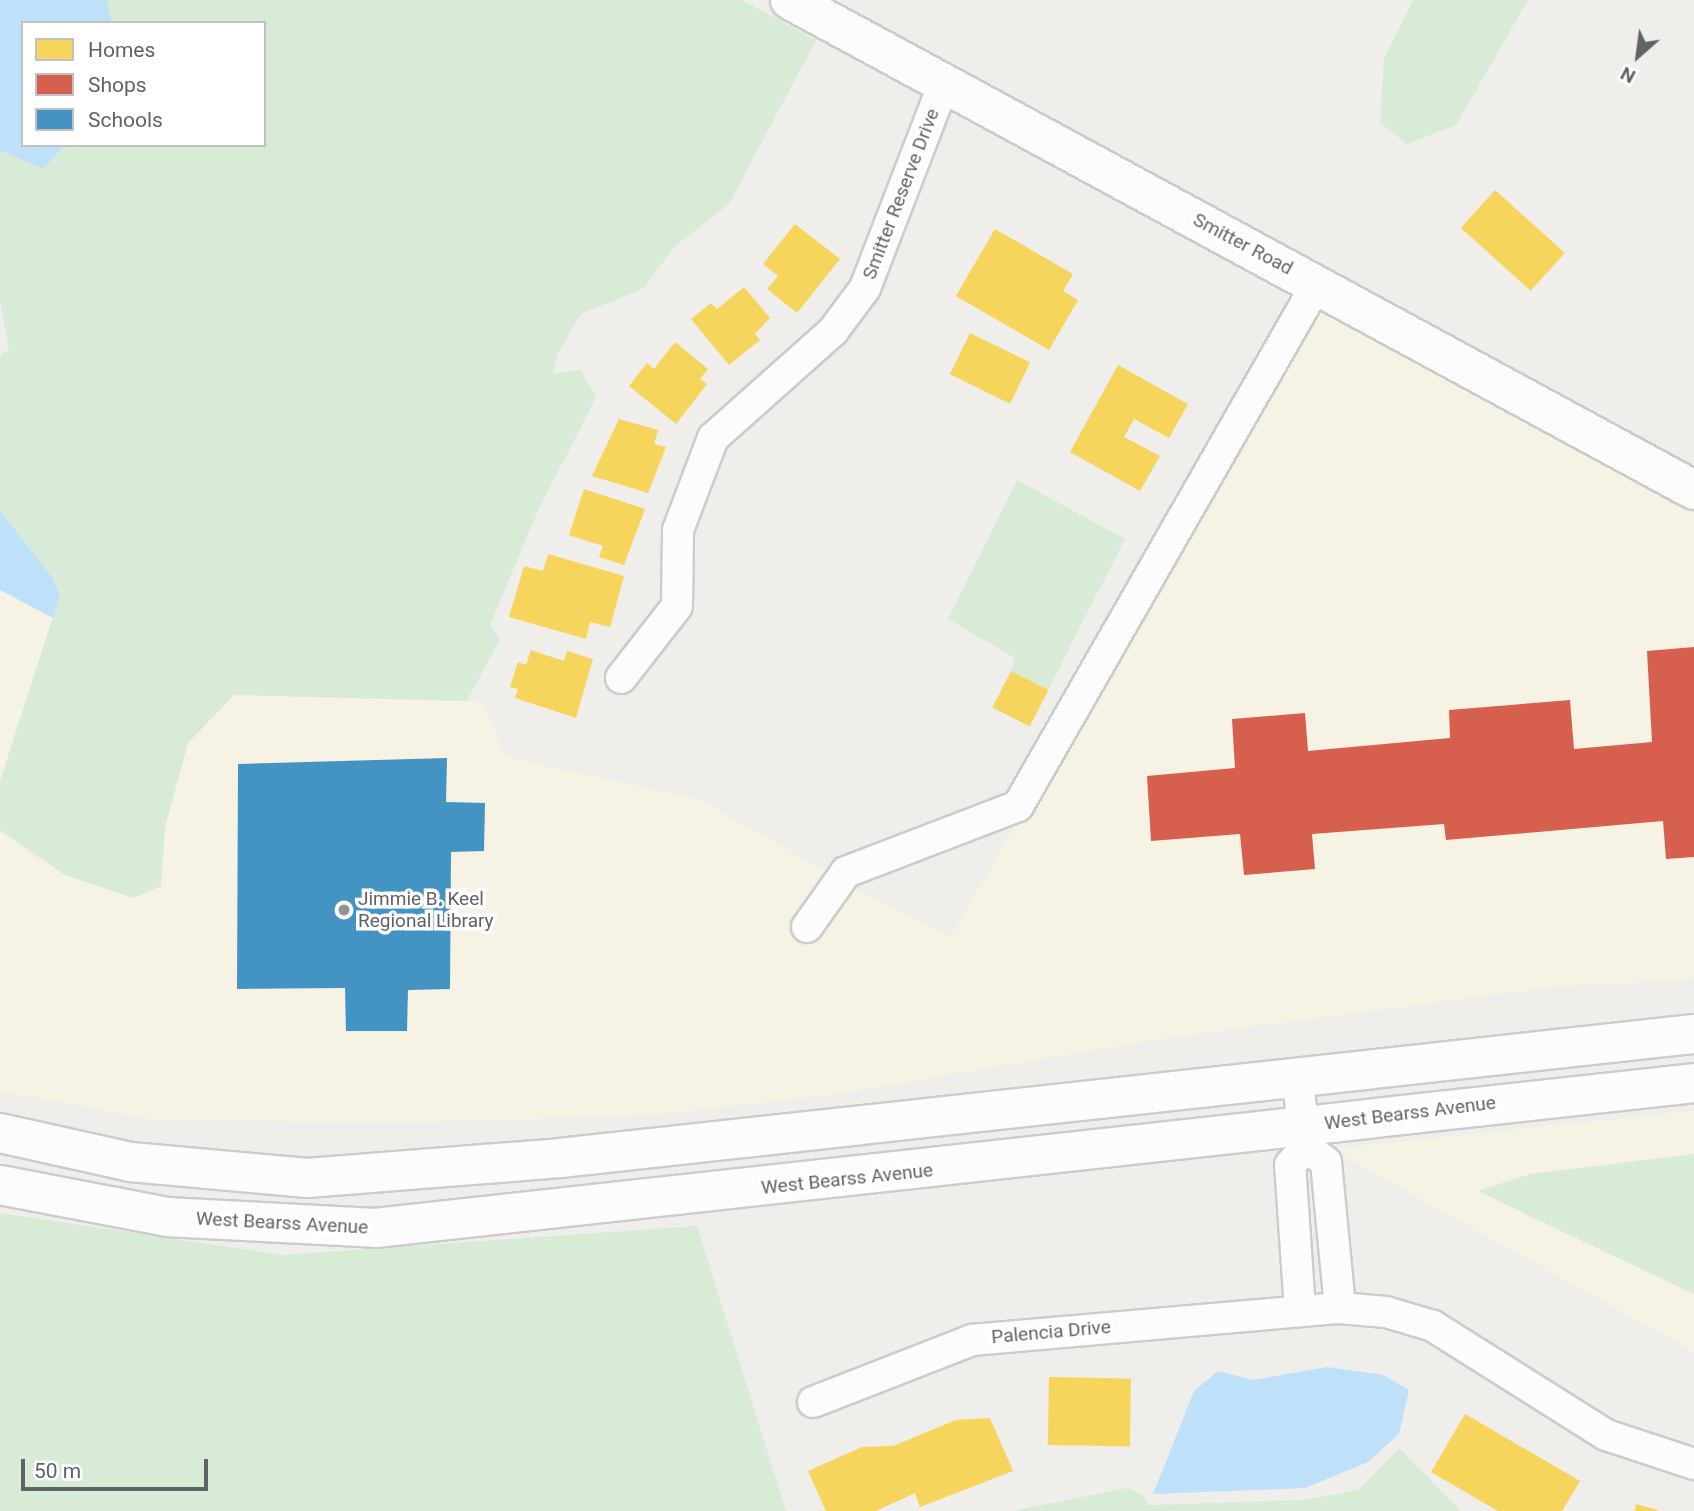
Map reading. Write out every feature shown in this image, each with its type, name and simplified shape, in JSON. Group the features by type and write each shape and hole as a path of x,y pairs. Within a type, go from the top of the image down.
{"main road":[{"name":"Smitter Road","path":"790,0 1694,490"},
{"path":"0,1133 131,1162 249,1176 307,1178 560,1158 1694,1034"},
{"name":"West Bearss Avenue","path":"0,1185 167,1217 310,1228 431,1224 1305,1137 1694,1083"},
{"path":"310,1228 345,1211 526,1196 560,1158"}],"street":[{"name":"Smitter Reserve Drive","path":"621,678 677,607 678,530 713,438 833,331 865,288 944,83"},
{"path":"807,927 846,872 1017,806 1317,284"},
{"path":"1297,1076 1305,1137 1326,1162 1340,1308"},
{"path":"1300,1310 1290,1165 1305,1137"},
{"name":"Palencia Drive","path":"813,1402 972,1340 1340,1308 1386,1312 1433,1326 1606,1435 1694,1464"}],"shaded area":[{"path":"1321,303 1694,506 1694,979 1552,987 1159,1039 837,1094 662,1114 406,1123 157,1120 0,1091 0,830 35,859 161,886 165,827 188,743 234,695 483,702 506,757 700,800 829,873 788,931 809,946 851,887 951,936"},
{"path":"0,590 53,618 0,781"},
{"path":"1694,1111 1694,1154 1530,1174 1525,1215 1694,1294 1694,1352 1331,1149"}],"green space":[{"path":"107,0 742,0 816,40 729,204 674,247 644,288 581,314 557,355 553,374 581,370 596,397 537,513 490,625 500,639 467,701 234,695 188,743 165,827 161,886 133,898 65,875 0,830 0,781 60,595 0,511 0,356 9,349 0,301 0,150 43,169 63,147 266,147 266,21 112,21"},
{"path":"1413,0 1528,0 1456,125 1407,144 1380,123 1384,58"},
{"path":"1017,480 1125,539 1048,690 1011,671 1015,658 948,619"},
{"path":"1694,1154 1694,1294 1478,1191 1530,1174"},
{"path":"0,1213 283,1255 697,1226 786,1511 0,1511"},
{"path":"1399,1448 1461,1511 1012,1511 1127,1488 1142,1494 1149,1505 1304,1500 1359,1490"}],"water":[{"path":"0,0 107,0 112,21 21,21 21,147 63,147 43,169 0,150"},
{"path":"0,511 51,576 60,595 53,618 0,590"},
{"path":"1327,1367 1383,1375 1409,1390 1399,1434 1368,1462 1305,1488 1153,1494 1194,1391 1218,1371 1253,1380"}],"building: Homes":[{"path":"1495,190 1565,253 1531,291 1461,228"},
{"path":"795,224 840,259 797,313 767,289 778,276 763,264"},
{"path":"995,229 1073,274 1063,291 1078,300 1049,350 956,296"},
{"path":"744,287 770,318 755,334 760,340 729,365 691,319 711,303 717,309"},
{"path":"970,333 1030,362 1010,404 950,374"},
{"path":"675,342 708,369 700,379 707,384 676,424 629,386 647,363 654,369"},
{"path":"1118,365 1188,404 1169,438 1134,419 1124,437 1160,456 1140,491 1070,452"},
{"path":"619,419 658,430 654,444 666,447 648,493 592,476"},
{"path":"584,489 645,509 624,565 599,557 603,546 569,535"},
{"path":"548,554 624,576 610,627 590,622 586,639 509,617 524,566 543,571"},
{"path":"531,650 564,661 567,651 593,659 576,718 515,698 518,689 510,687 518,662 526,665"},
{"path":"1011,671 1048,690 1030,727 992,708"},
{"path":"1049,1377 1131,1378 1130,1446 1048,1445"},
{"path":"1465,1414 1580,1481 1562,1511 1498,1511 1431,1472"},
{"path":"990,1418 1013,1471 920,1507 915,1493 876,1511 826,1511 808,1471 862,1447 893,1446 956,1420"},
{"path":"1636,1504 1658,1510 1658,1511 1635,1511"}],"building: Shops":[{"path":"1694,647 1694,857 1666,859 1663,821 1446,840 1444,824 1312,834 1315,869 1244,875 1240,834 1151,841 1147,776 1235,768 1232,719 1305,713 1308,751 1450,738 1449,710 1570,700 1574,749 1652,742 1647,651"}],"building: Schools":[{"name":"Jimmie B. Keel Regional Library","path":"447,758 446,802 485,803 484,851 451,852 450,989 408,990 407,1031 346,1031 345,988 237,989 238,764"}],"place":[{"name":"Jimmie B. Keel Regional Library","path":"344,910"}]}
